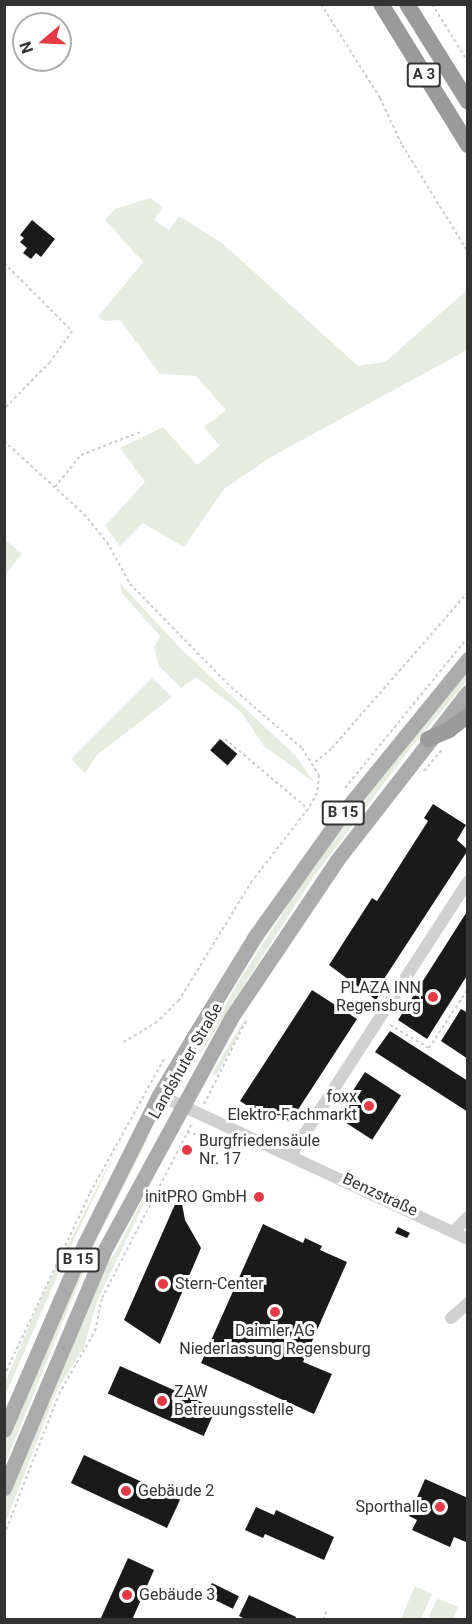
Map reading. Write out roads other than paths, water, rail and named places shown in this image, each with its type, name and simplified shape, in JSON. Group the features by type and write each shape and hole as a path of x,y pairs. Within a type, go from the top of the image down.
{"highway":[{"name":"A 3","path":"381,4 468,145"},
{"name":"A 3","path":"407,4 468,102"},
{"path":"428,739 449,730 468,715"}],"main road":[{"name":"Landshuter Straße","path":"4,1430 85,1243 159,1095 277,906 346,809 468,659"},
{"name":"Landshuter Straße","path":"4,1488 104,1251 181,1106 280,941 428,739 468,692"}],"street":[{"path":"291,1155 468,881"},
{"name":"Benzstraße","path":"159,1095 455,1230 468,1239"},
{"path":"455,1230 468,1217"},
{"path":"451,1318 468,1303"}],"place":[{"name":"PLAZA INN Regensburg","path":"433,997"},
{"name":"foxx Elektro-Fachmarkt","path":"369,1106"},
{"name":"Burgfriedensäule Nr. 17","path":"187,1150"},
{"name":"initPRO GmbH","path":"259,1197"},
{"name":"Stern-Center","path":"163,1284"},
{"name":"Daimler AG Niederlassung Regensburg","path":"275,1312"},
{"name":"ZAW Betreuungsstelle","path":"162,1401"},
{"name":"Gebäude 2","path":"126,1491"},
{"name":"Sporthalle","path":"440,1507"},
{"name":"Gebäude 3","path":"127,1595"}]}
